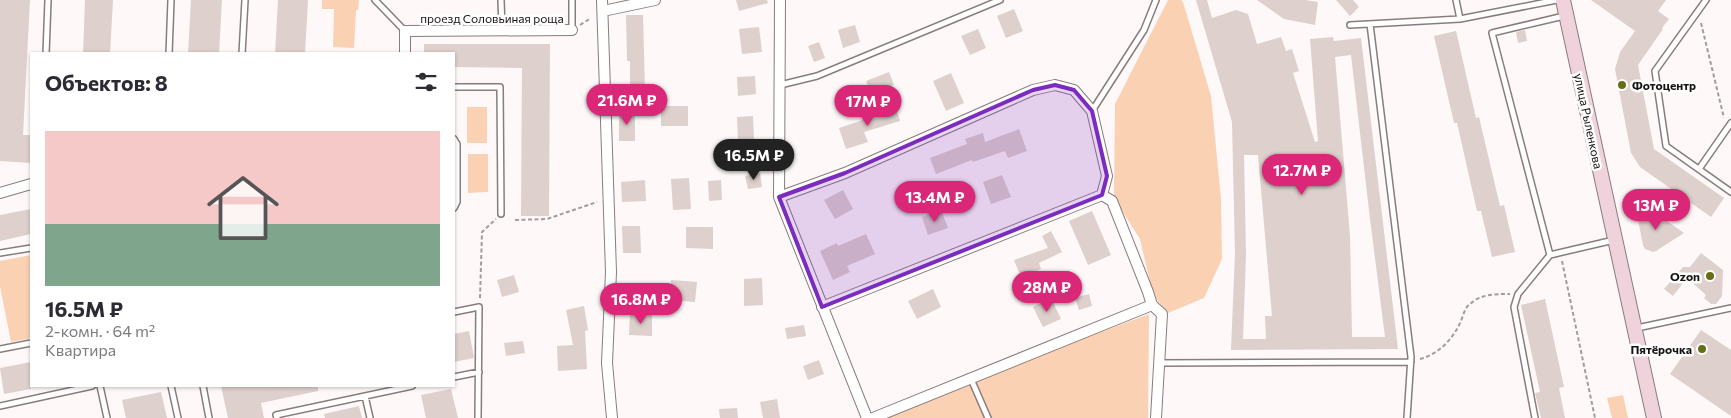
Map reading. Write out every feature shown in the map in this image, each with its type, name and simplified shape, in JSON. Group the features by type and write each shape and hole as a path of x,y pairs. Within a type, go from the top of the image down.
{"street":[{"path":"612,418 607,364 611,272 603,5 655,0"},
{"path":"780,0 779,197 866,418"},
{"name":"улица Рыленкова","path":"1562,0 1654,418"},
{"name":"проезд Соловьиная роща","path":"405,52 405,31 572,30"},
{"path":"779,197 845,173 1033,90 1055,85 1074,90 1092,111 1107,176 1102,195"},
{"path":"0,193 30,184"},
{"path":"822,307 1102,195 1112,200 1152,305 1162,314 1156,418"},
{"path":"873,418 1152,305"}],"lane":[{"path":"46,52 48,0"},
{"path":"169,52 170,0"},
{"path":"242,52 245,0"},
{"path":"375,0 405,31"},
{"path":"501,0 502,30"},
{"path":"572,0 572,30"},
{"path":"779,85 817,76 1000,0"},
{"path":"1092,111 1144,30 1156,0"},
{"path":"1456,0 1460,18"},
{"path":"1350,25 1460,18 1557,0"},
{"path":"1706,0 1654,71 1666,146 1731,192"},
{"path":"1550,255 1492,32 1566,15"},
{"path":"1370,24 1411,362 1407,418"},
{"path":"455,87 500,87 501,214"},
{"path":"1699,169 1731,124"},
{"path":"455,141 457,144 457,202 455,206"},
{"path":"1535,418 1514,307 1518,294 1550,255 1614,240"},
{"path":"0,254 30,248"},
{"path":"455,312 479,307 478,418"},
{"path":"1634,328 1731,308"},
{"path":"0,349 30,343"},
{"path":"1159,363 1411,362"},
{"path":"455,378 479,372"},
{"path":"971,379 988,418"},
{"path":"0,406 87,387"},
{"path":"100,387 107,418"},
{"path":"171,387 178,418"},
{"path":"203,387 209,418"},
{"path":"277,418 276,415 407,387"},
{"path":"365,396 370,418"}],"path":[{"path":"572,30 603,5"},
{"path":"1698,11 1726,130"},
{"path":"515,220 548,218 608,199"},
{"path":"479,307 482,232 501,214"},
{"path":"1560,254 1595,418"},
{"path":"1411,362 1430,357 1448,341 1460,324 1468,305 1485,295 1518,294"}],"highlighted area":[{"path":"1055,85 1074,90 1092,111 1107,176 1102,195 822,307 779,197 845,173 1033,90"}],"shaded area":[{"path":"322,0 359,0 358,10 356,10 354,48 333,47 334,9 322,9"},
{"path":"1168,0 1181,0 1183,2 1211,96 1221,199 1222,259 1204,298 1168,313 1153,295 1140,239 1114,198 1115,104"},
{"path":"467,107 487,107 487,143 467,143"},
{"path":"468,154 488,154 488,192 468,193"},
{"path":"30,255 30,338 11,342 0,286 0,261"},
{"path":"1149,314 1148,418 885,418 981,377"},
{"path":"1623,395 1628,418 1612,418 1607,398"}],"building":[{"path":"0,0 30,0 23,135 30,135 30,163 0,161"},
{"path":"85,0 113,0 110,52 83,52"},
{"path":"191,0 222,0 219,52 188,52"},
{"path":"278,0 308,0 305,52 275,52"},
{"path":"736,0 767,0 768,3 739,11"},
{"path":"1196,0 1207,0 1212,18 1236,10 1248,14 1257,44 1281,37 1286,51 1292,49 1299,71 1293,73 1315,142 1318,141 1310,39 1333,37 1334,41 1361,38 1398,349 1231,350 1235,253 1232,122","holes":["1351,55 1370,219 1385,337 1352,337 1350,236 1335,57","1244,155 1258,155 1272,316 1265,316 1266,339 1243,339 1246,255"]},
{"path":"1257,0 1305,0 1318,2 1315,25 1284,19"},
{"path":"1336,0 1353,0 1359,7 1350,16"},
{"path":"1591,0 1666,0 1658,11 1669,19 1638,65 1654,149 1724,198 1711,217 1640,167 1631,153 1615,69 1620,52 1635,31"},
{"path":"1014,9 1023,31 1006,38 997,16"},
{"path":"626,15 643,15 645,92 630,92 630,61 627,61"},
{"path":"855,25 860,42 843,48 838,30"},
{"path":"759,27 762,52 742,54 739,29"},
{"path":"978,29 986,48 970,55 961,36"},
{"path":"1525,30 1527,41 1518,43 1516,32"},
{"path":"1456,31 1476,118 1479,117 1500,206 1504,205 1515,252 1492,257 1481,211 1477,211 1457,123 1454,123 1434,36"},
{"path":"819,42 825,58 814,62 808,46"},
{"path":"424,44 550,44 549,216 521,216 522,68 455,67 455,52 424,52"},
{"path":"889,72 894,85 871,93 866,81"},
{"path":"951,73 964,103 946,111 933,81"},
{"path":"755,76 756,94 738,96 737,77"},
{"path":"895,105 900,121 864,132 868,142 846,149 839,128 875,116 874,112"},
{"path":"661,106 688,106 688,126 661,126"},
{"path":"619,112 635,112 635,141 619,141"},
{"path":"753,116 754,139 738,140 737,117"},
{"path":"1019,129 1027,151 1008,158 1005,151 973,162 972,160 936,174 930,158 967,144 965,139 983,133 985,142"},
{"path":"760,173 762,187 748,189 745,176"},
{"path":"1002,175 1011,197 991,204 983,182"},
{"path":"689,178 691,209 673,210 671,179"},
{"path":"645,180 646,201 622,202 621,182"},
{"path":"721,180 722,200 709,201 708,181"},
{"path":"843,190 853,209 835,219 824,200"},
{"path":"30,209 30,234 0,241 0,215"},
{"path":"941,210 948,228 928,235 922,217"},
{"path":"1092,211 1111,255 1088,265 1069,221"},
{"path":"1654,212 1684,233 1653,252 1645,249 1643,245 1637,215"},
{"path":"622,226 640,226 641,253 623,253"},
{"path":"686,227 713,227 713,249 686,248"},
{"path":"1051,231 1062,252 1039,263 1041,269 1021,277 1014,260 1048,248 1042,236"},
{"path":"866,234 875,254 847,266 850,272 833,280 820,251 837,243 838,246"},
{"path":"1701,253 1723,270 1722,296 1716,304 1711,304 1704,298 1706,295 1687,278 1673,296 1664,289 1683,267 1690,267"},
{"path":"514,275 519,292 502,297 497,280"},
{"path":"762,278 763,305 744,306 744,279"},
{"path":"671,280 697,282 695,302 670,300"},
{"path":"933,289 941,307 917,319 908,301"},
{"path":"1089,294 1092,306 1079,310 1075,298"},
{"path":"1051,298 1061,319 1043,327 1033,307"},
{"path":"1545,299 1564,387 1559,388 1565,418 1541,418 1535,393 1540,392 1521,305"},
{"path":"584,306 588,330 585,331 587,369 558,371 557,346 573,345 566,310"},
{"path":"630,313 652,314 652,336 629,335"},
{"path":"804,325 806,336 787,339 785,328"},
{"path":"1701,330 1731,350 1731,416 1670,374"},
{"path":"469,331 474,358 455,362 455,334"},
{"path":"523,341 525,353 506,356 504,343"},
{"path":"819,360 824,374 808,380 803,366"},
{"path":"30,362 31,389 4,394 0,368"},
{"path":"221,387 318,387 318,391 261,403 264,418 228,418"},
{"path":"451,389 458,418 426,418 421,395"},
{"path":"161,392 167,418 126,418 122,400"},
{"path":"777,399 780,418 763,418 760,402"},
{"path":"359,406 362,418 325,418 324,414"},
{"path":"737,408 738,418 720,418 719,409"}],"place":[{"name":"Фотоцентр","path":"1622,85"},
{"name":"Ozon","path":"1710,276"},
{"name":"Пятёрочка","path":"1702,349"}]}
